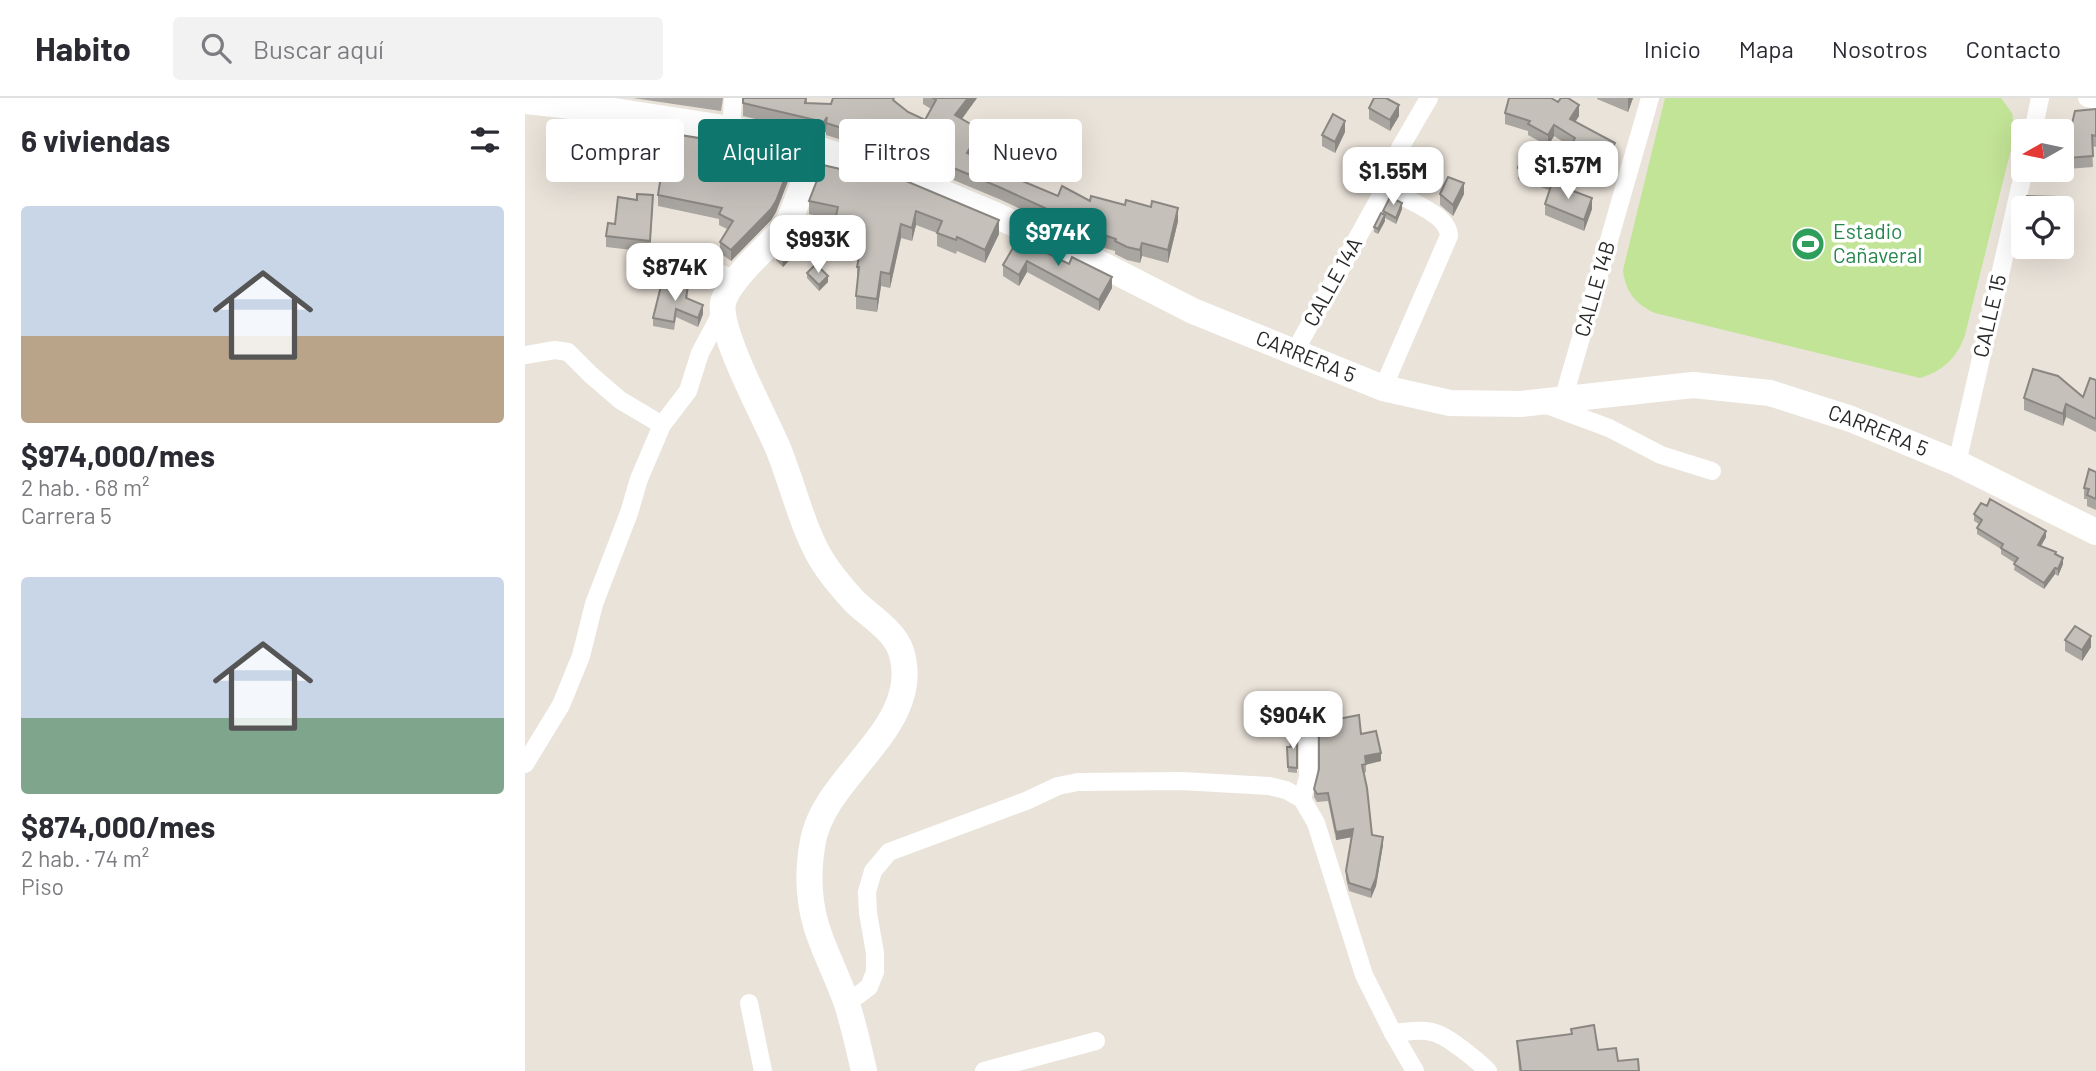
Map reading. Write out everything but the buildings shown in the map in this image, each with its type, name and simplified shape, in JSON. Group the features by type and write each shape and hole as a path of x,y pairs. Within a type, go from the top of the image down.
{"main road":[{"name":"CARRERA 5","path":"525,101 608,104 698,122"},
{"name":"CARRERA 5","path":"825,152 902,176 993,214 1091,259 1193,311 1383,388 1450,403 1550,401 1693,385 1770,393 1851,419 1957,463 2096,532"},
{"path":"804,182 790,219 726,292 723,310 731,342 777,445 817,554 854,600 894,637 901,649 905,672 904,688 889,723 822,815 813,839 810,867 810,900 816,925 846,1004 864,1071"}],"street":[{"path":"732,119 733,98"},
{"name":"CALLE 14A","path":"1294,353 1386,186 1400,148 1429,98"},
{"name":"CALLE 14B","path":"1550,401 1650,98"},
{"path":"2036,119 2040,98"},
{"path":"2087,98 2096,100"},
{"name":"CALLE 15","path":"1957,463 2021,182"},
{"path":"1383,388 1449,236 1449,227 1440,217 1386,186"},
{"path":"669,264 713,269 736,280"},
{"path":"525,764 561,705 581,656 594,604 661,425 688,391 700,352 723,310"},
{"path":"525,355 555,350 568,352 620,400 661,425"},
{"path":"1550,401 1559,408 1609,428 1661,455 1712,471"},
{"path":"1302,799 1308,777 1308,739"},
{"path":"846,1004 869,987 875,972 867,892 873,871 890,852 1026,801 1058,786 1078,782 1181,781 1269,786 1286,790 1302,799 1316,823 1364,975 1415,1071"},
{"path":"749,1003 763,1071"},
{"path":"1393,1033 1419,1031 1438,1034 1488,1071"},
{"path":"984,1071 1017,1067 1096,1041"}],"green space":[{"name":"Estadio Cañaveral","path":"1665,98 2001,98 2012,113 2011,149 1965,335 1953,357 1936,372 1920,378 1655,313 1642,306 1629,291 1623,270"}],"place":[{"name":"Estadio Cañaveral","path":"1808,244"}]}
